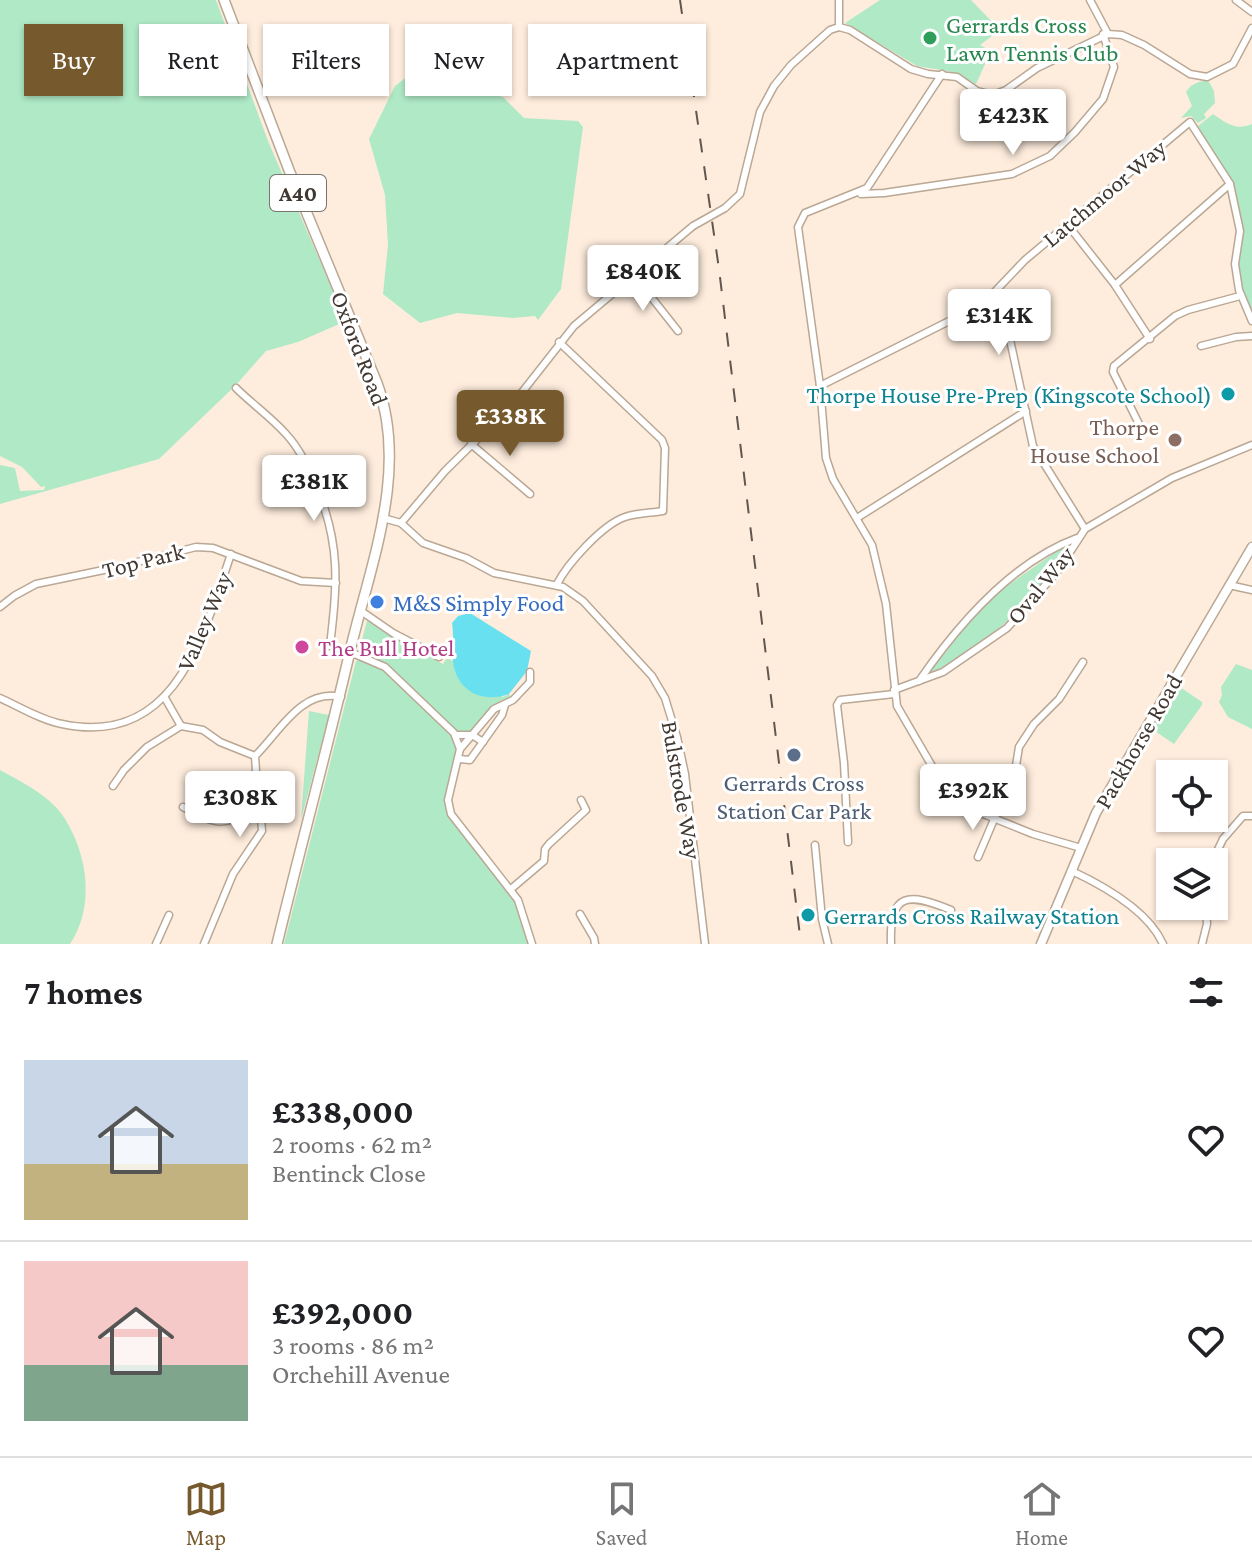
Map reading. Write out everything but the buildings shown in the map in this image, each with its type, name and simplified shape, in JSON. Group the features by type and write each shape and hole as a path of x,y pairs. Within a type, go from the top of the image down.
{"main road":[{"name":"Oxford Road","path":"224,0 384,403 388,442 383,518 374,567 277,944"},
{"name":"Packhorse Road","path":"1041,944 1096,813 1252,547"}],"street":[{"path":"839,0 839,27"},
{"path":"1081,848 1033,834 956,803 897,706 886,604 872,545 833,479 826,458 820,386 798,227 805,213 824,203 857,194 884,193 1012,174 1050,156 1103,99 1114,67 1106,34 1090,0"},
{"path":"1236,0 1252,12"},
{"path":"401,523 473,442 512,405 559,342 633,274 693,226 725,208 740,194 747,155 764,100 791,65 830,30 839,27 850,30 911,69 957,77 977,91 993,95 1006,90 1037,68 1106,34 1122,35 1190,74 1207,77 1233,64 1252,28"},
{"path":"857,194 874,181 942,74"},
{"name":"Latchmoor Way","path":"820,386 966,313 993,295 1025,260 1186,123 1193,124 1230,184"},
{"path":"874,181 884,193"},
{"path":"1115,285 1230,184 1241,237 1235,264 1240,296 1252,321"},
{"path":"1067,224 1115,285 1150,339"},
{"path":"633,274 678,331"},
{"path":"993,295 1007,326 1037,455 1085,529"},
{"path":"1139,424 1113,369 1175,316 1240,296"},
{"path":"1201,346 1252,336"},
{"path":"557,584 574,559 614,523 625,517 663,511 665,448 662,440 559,342"},
{"path":"236,388 286,434 312,475 334,540 336,583 330,646"},
{"path":"463,396 461,420 464,430 530,494"},
{"path":"857,518 1026,411"},
{"name":"Oval Way","path":"848,842 837,705 840,700 894,692 943,672 1007,628 1057,572 1085,529 1172,478 1252,445"},
{"name":"Bulstrode Way","path":"383,518 401,523 423,543 466,558 494,573 557,584 583,601 652,676 665,698 685,774 705,944"},
{"name":"Oval Way","path":"919,681 938,652 977,607 1029,565 1060,544 1078,537"},
{"name":"Top Park","path":"0,607 36,584 118,567 181,549 213,548 301,581 336,583"},
{"name":"Valley Way","path":"0,698 60,724 85,727 122,722 139,715 165,698 188,668 231,554"},
{"path":"1229,585 1252,590"},
{"path":"361,611 393,633 439,657"},
{"path":"350,652 385,667 455,735 460,749 448,800 451,814 518,900 532,944"},
{"path":"978,857 995,818 1000,796 1015,772 1019,747 1034,724 1059,699 1083,662"},
{"path":"460,749 494,709 505,705 530,682 530,672"},
{"path":"183,807 207,820 221,823 238,816 256,771 255,756 283,723 304,706 324,696 341,697"},
{"path":"165,698 181,726"},
{"path":"459,759 470,760 502,715 505,705"},
{"path":"483,723 492,728"},
{"path":"113,786 147,747 181,726 203,730 220,742 255,756"},
{"path":"455,735 472,735 483,742"},
{"path":"581,800 586,810 594,812"},
{"path":"204,944 233,874 262,831 261,818 245,802"},
{"path":"511,889 544,861 545,849 549,844 586,810"},
{"path":"1220,848 1231,827 1243,816 1252,816"},
{"path":"815,845 822,919 828,944"},
{"path":"1072,871 1094,881 1147,920 1163,944"},
{"path":"891,944 890,920 902,902 916,898 951,910"},
{"path":"580,914 595,944"},
{"path":"156,944 169,915"},
{"path":"1202,944 1207,920"}],"green space":[{"path":"0,0 216,0 225,24 139,24 139,96 247,96 247,84 268,141 346,321 298,342 266,351 236,385 159,459 0,504 0,465 15,468 20,491 44,490 45,486 41,487 22,467 0,456"},
{"name":"Gerrards Cross Lawn Tennis Club","path":"880,0 971,0 1000,30 980,45 991,51 976,84 952,72 917,66 845,23"},
{"path":"405,78 405,96 499,96 524,118 578,121 583,127 561,289 538,320 535,316 513,318 457,313 420,323 383,294 388,245 385,195 369,139 395,86"},
{"path":"1208,80 1214,91 1215,103 1204,114 1206,118 1198,123 1191,116 1181,118 1192,106 1186,92 1196,83"},
{"path":"1213,114 1236,126 1252,124 1252,319 1242,293 1240,269 1235,261 1243,232 1232,181 1198,126"},
{"path":"1067,544 1070,546 1037,592 1011,618 958,659 929,673 979,610 1001,590"},
{"path":"368,617 392,637 443,664 447,658 455,662 503,697 509,694 511,697 471,732 455,731 388,667 359,651"},
{"path":"356,661 383,669 413,695 423,709 430,712 454,740 457,749 446,805 515,900 530,944 284,944"},
{"path":"1236,664 1252,670 1252,729 1228,717 1219,702 1221,687"},
{"path":"1177,685 1202,705 1174,744 1152,729"},
{"path":"309,711 329,715 301,820"},
{"path":"0,770 52,804 73,833 86,882 83,914 70,944 0,944"}],"water":[{"path":"470,613 531,651 527,671 509,694 480,696 459,680 453,661 452,623 458,616"}],"railway":[{"path":"680,0 719,269 801,944"}],"place":[{"name":"Gerrards Cross Lawn Tennis Club","path":"930,38"},
{"name":"Thorpe House Pre-Prep (Kingscote School)","path":"1228,394"},
{"name":"Thorpe House School","path":"1175,440"},
{"name":"M&S Simply Food","path":"377,602"},
{"name":"The Bull Hotel","path":"302,647"},
{"name":"Gerrards Cross Station Car Park","path":"794,755"},
{"name":"Gerrards Cross Railway Station","path":"808,915"}]}
